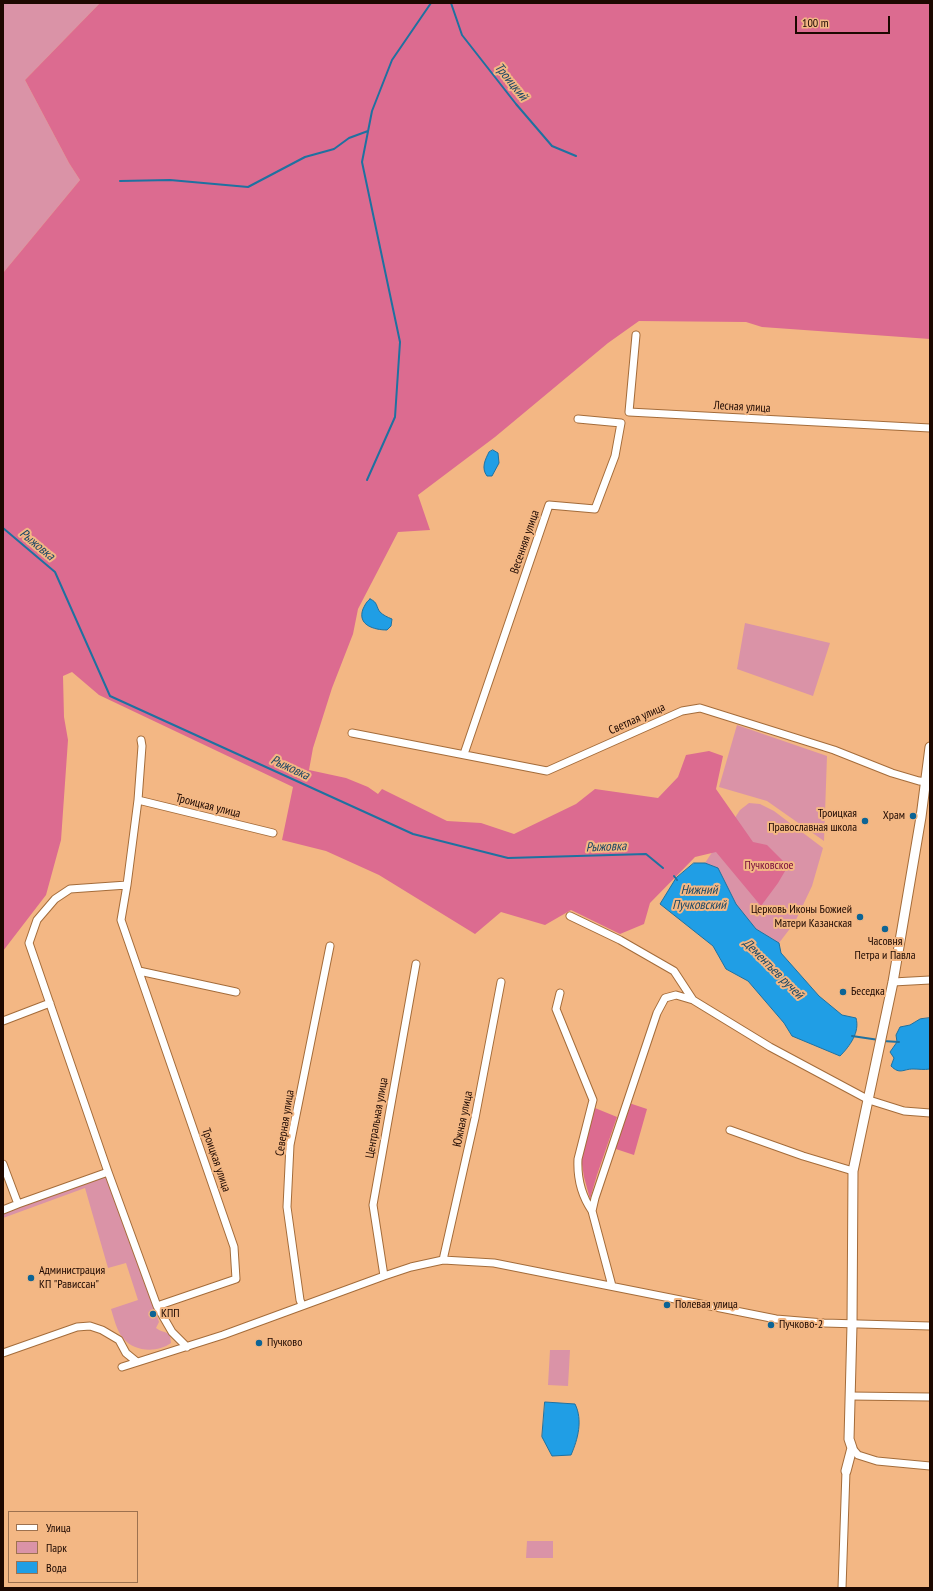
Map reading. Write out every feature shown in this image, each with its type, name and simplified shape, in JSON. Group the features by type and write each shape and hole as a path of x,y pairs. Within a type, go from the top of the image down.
{"street":[{"name":"Лесная улица","path":"636,335 629,412 930,428"},
{"name":"Весенняя улица","path":"464,754 549,505 595,508 616,456 621,424 578,419"},
{"name":"Светлая улица","path":"352,733 547,771 682,711 700,708 834,750 892,773 919,781 928,782"},
{"name":"Троицкая улица","path":"141,740 142,746 138,800 121,920 234,1246 236,1279 157,1306"},
{"path":"930,747 928,782 893,982 853,1171 852,1325 849,1438 852,1448 858,1455 877,1461 930,1466"},
{"name":"Троицкая улица","path":"138,800 273,833"},
{"path":"126,886 70,889 55,899 37,920 29,943 108,1172 160,1314 172,1332 187,1347"},
{"path":"570,916 620,940 674,971 693,1000"},
{"name":"Северная улица","path":"302,1305 292,1253 287,1207 290,1145 330,946"},
{"name":"Центральная улица","path":"384,1276 373,1205 416,964"},
{"path":"139,971 236,992"},
{"path":"893,982 930,980"},
{"name":"Южная улица","path":"443,1260 473,1126 501,982"},
{"path":"560,993 556,1009 593,1100 577,1165 582,1194 592,1211 612,1286"},
{"path":"592,1211 602,1175 657,1013 665,998 676,995 693,1000 770,1047 869,1100 904,1111 930,1113"},
{"path":"3,1021 50,1003"},
{"path":"730,1130 803,1156 853,1171"},
{"path":"3,1164 18,1204"},
{"path":"3,1210 108,1172"},
{"path":"122,1367 187,1347 411,1267 443,1260 494,1263 776,1319 852,1325 930,1326"},
{"path":"3,1353 77,1327 90,1326 102,1330 119,1340 126,1353 138,1362"},
{"path":"850,1396 930,1397"},
{"path":"842,1588 846,1470 852,1448"}],"green space":[{"path":"3,3 100,3 25,80 69,163 80,180 3,273"},
{"path":"100,3 930,3 930,339 762,327 746,322 639,321 608,343 495,437 418,495 430,530 398,532 358,609 353,634 332,688 313,748 309,770 346,778 368,787 378,794 382,789 447,821 481,823 514,834 576,804 595,789 658,798 678,777 686,755 709,751 723,756 716,789 753,842 767,845 788,866 778,883 761,906 716,852 695,857 650,903 644,924 620,934 571,910 545,925 501,912 475,934 379,875 326,851 282,840 293,787 99,695 72,672 63,676 64,717 68,740 61,840 46,895 3,951 3,273 80,180 69,163 25,80"},
{"path":"745,623 830,643 813,696 737,669"},
{"path":"737,725 827,756 824,841 767,801 719,787"},
{"name":"Пучковское","path":"749,803 760,804 774,811 823,848 812,886 795,922 779,943 756,929 736,904 718,868 705,863 740,810"},
{"path":"629,1103 647,1109 634,1155 613,1148"},
{"path":"595,1108 617,1117 590,1199 581,1158"},
{"path":"104,1176 108,1178 155,1311 149,1312 151,1318 157,1316 159,1322 156,1328 170,1335 171,1343 153,1350 146,1350 128,1343 117,1328 111,1309 138,1300 126,1263 108,1268 85,1188 3,1218 3,1213"},
{"path":"550,1350 570,1350 568,1386 548,1385"},
{"path":"527,1541 553,1541 553,1558 526,1558"}],"water":[{"path":"493,450 498,453 499,463 492,476 487,476 484,470 484,464 489,452"},
{"path":"370,599 376,603 381,613 392,619 391,626 387,630 372,628 362,619 363,609"},
{"name":"Нижний Пучковский","path":"694,863 705,863 718,868 736,904 756,929 779,943 781,953 819,996 842,1015 856,1018 857,1028 855,1034 847,1048 840,1056 792,1036 784,1023 748,981 726,969 713,946 660,904 676,878"},
{"path":"930,1018 930,1069 899,1071 894,1069 891,1066 894,1058 890,1052 897,1042 896,1035 900,1027 910,1025 920,1019"},
{"path":"545,1402 575,1404 579,1416 579,1430 571,1455 552,1456 542,1437"}],"waterway":[{"path":"367,480 395,417 400,342 362,162 372,111 392,60 431,3"},
{"name":"Троицкий","path":"451,3 462,35 516,104 552,146 576,156"},
{"path":"120,181 170,180 248,187 305,157 334,149 349,138 368,131"},
{"name":"Рыжовка","path":"3,528 55,572 110,696 413,834 508,858 646,854 663,868"},
{"name":"Дементьев ручей","path":"674,876 677,880"},
{"name":"Дементьев ручей","path":"852,1036 879,1040"},
{"name":"Дементьев ручей","path":"883,1041 899,1042"}],"place":[{"name":"Храм","path":"913,816"},
{"name":"Троицкая Православная школа","path":"865,821"},
{"name":"Церковь Иконы Божией Матери Казанская","path":"860,917"},
{"name":"Часовня Петра и Павла","path":"885,929"},
{"name":"Беседка","path":"843,992"},
{"name":"Администрация КП \"Рависсан\"","path":"31,1278"},
{"name":"Полевая улица","path":"667,1305"},
{"name":"КПП","path":"153,1314"},
{"name":"Пучково-2","path":"771,1325"},
{"name":"Пучково","path":"259,1343"}]}
